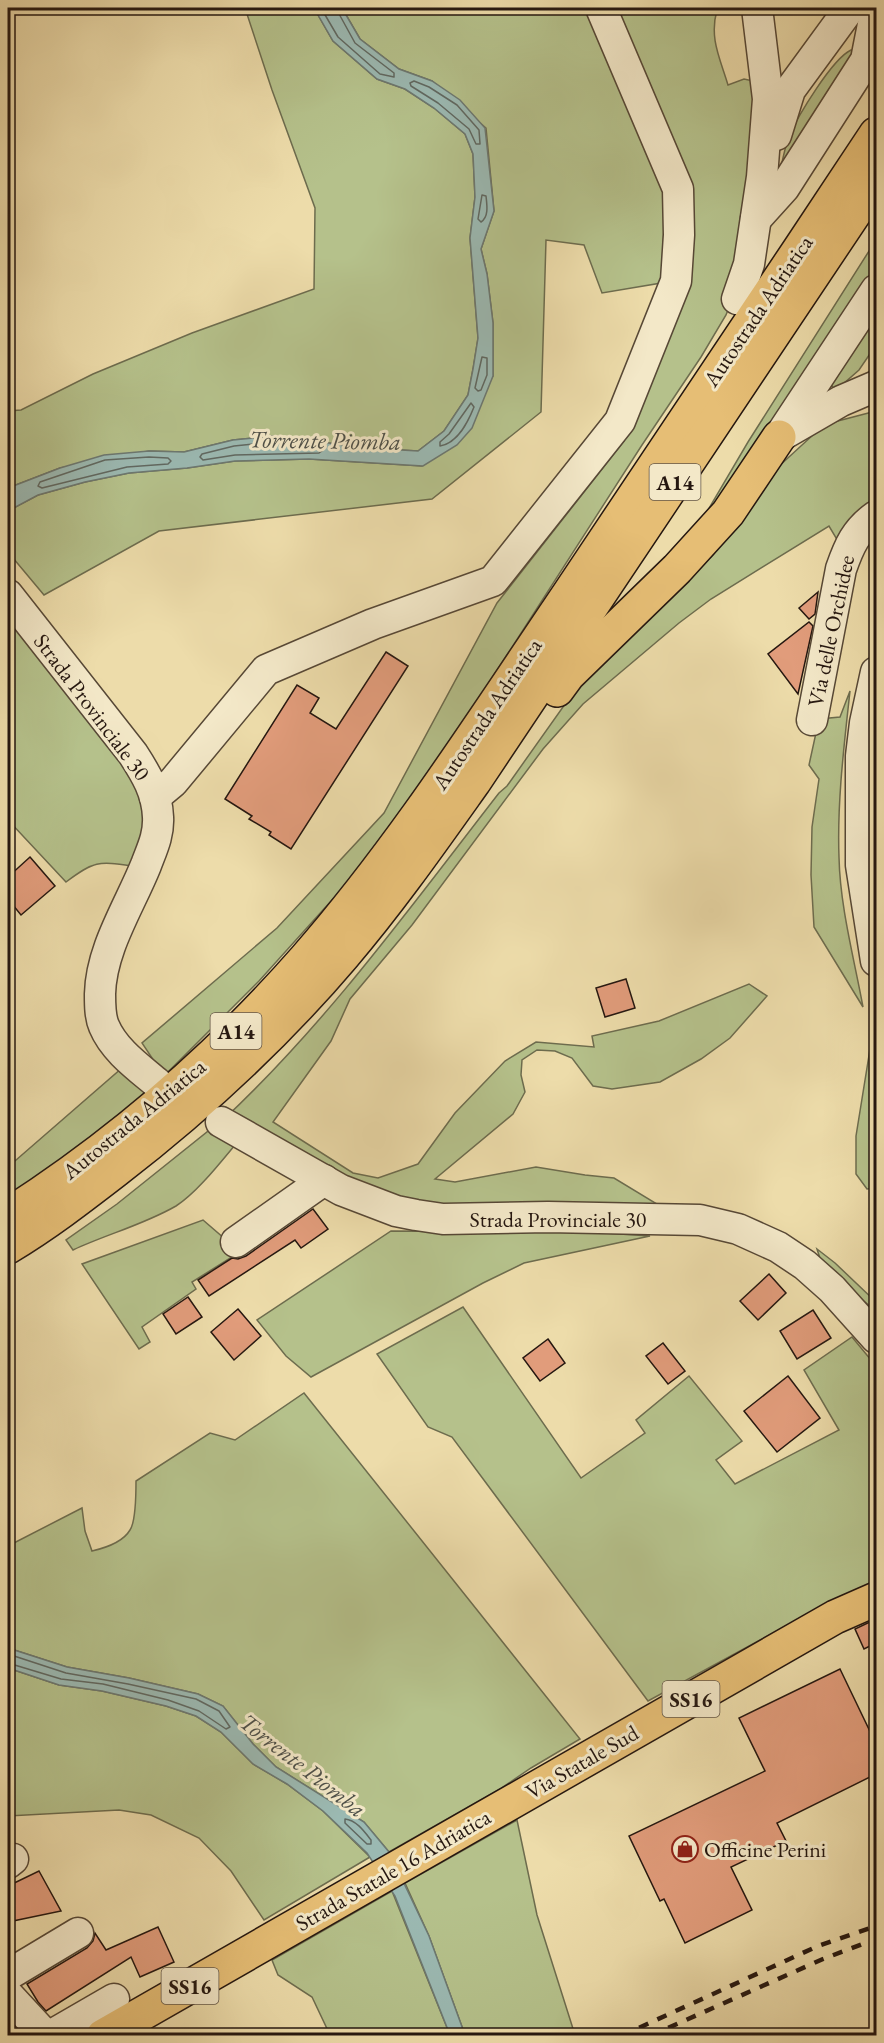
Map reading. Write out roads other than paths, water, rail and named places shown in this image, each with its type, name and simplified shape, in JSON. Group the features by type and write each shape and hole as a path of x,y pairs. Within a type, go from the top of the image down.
{"main road":[{"name":"Autostrada Adriatica","path":"8,1215 142,1117 228,1039 303,961 371,878 424,805 591,560 876,134"},
{"name":"Autostrada Adriatica","path":"8,1247 80,1198 159,1137 212,1092 342,957 421,857 474,782 876,182"},
{"path":"591,560 596,527 715,345 737,299"},
{"path":"474,782 496,776 568,675 677,569 728,513 779,437"},
{"name":"Via Statale Sud","path":"508,1804 835,1617 876,1599"},
{"name":"Strada Statale 16 Adriatica","path":"103,2036 508,1804"}],"street":[{"path":"155,797 173,782 266,670 373,624 493,581 620,421 676,281 679,236 678,189 601,8"},
{"path":"737,299 749,264 756,219 768,99 757,8"},
{"path":"762,177 790,90 850,8"},
{"path":"756,219 784,188 866,60 874,8"},
{"path":"779,437 876,290"},
{"path":"779,437 863,392 876,368"},
{"name":"Via delle Orchidee","path":"812,720 841,569 856,534 876,516"},
{"name":"Strada Provinciale 30","path":"16,605 133,754 148,778 155,797 158,817 156,839 105,963 100,984 100,1002 104,1027 123,1053 157,1083"},
{"path":"876,672 865,723 861,756 861,865 876,961"},
{"name":"Strada Provinciale 30","path":"221,1122 341,1190 396,1211 443,1219 548,1217 700,1220 738,1229 778,1247 805,1265 832,1289 876,1338"},
{"path":"236,1242 324,1180"},
{"path":"8,1975 78,1933"},
{"path":"8,1995 48,2036 114,1999"}],"water":[{"path":"314,8 342,8 360,39 399,69 432,81 460,100 485,128 494,211 481,249 487,274 493,323 493,376 472,428 457,445 423,466 309,459 235,461 129,473 85,482 38,495 8,511 8,488 60,468 104,455 149,451 184,452 233,440 275,436 367,448 418,451 444,431 468,395 478,338 470,238 475,197 473,154 465,134 434,108 405,89 377,79 333,41"},
{"path":"8,1648 67,1667 198,1694 223,1706 253,1744 276,1767 364,1822 389,1852 429,1936 465,2035 450,2035 395,1896 367,1853 323,1811 287,1784 253,1764 221,1732 196,1716 166,1706 102,1691 59,1685 8,1668"}],"railway":[{"path":"621,2036 818,1946 876,1926"},
{"path":"650,2036 823,1959 876,1939"}],"place":[{"name":"Officine Perini","path":"685,1849"}],"water label":[{"name":"Torrente Piomba","path":"325,440"},
{"name":"Torrente Piomba","path":"303,1765"}]}
